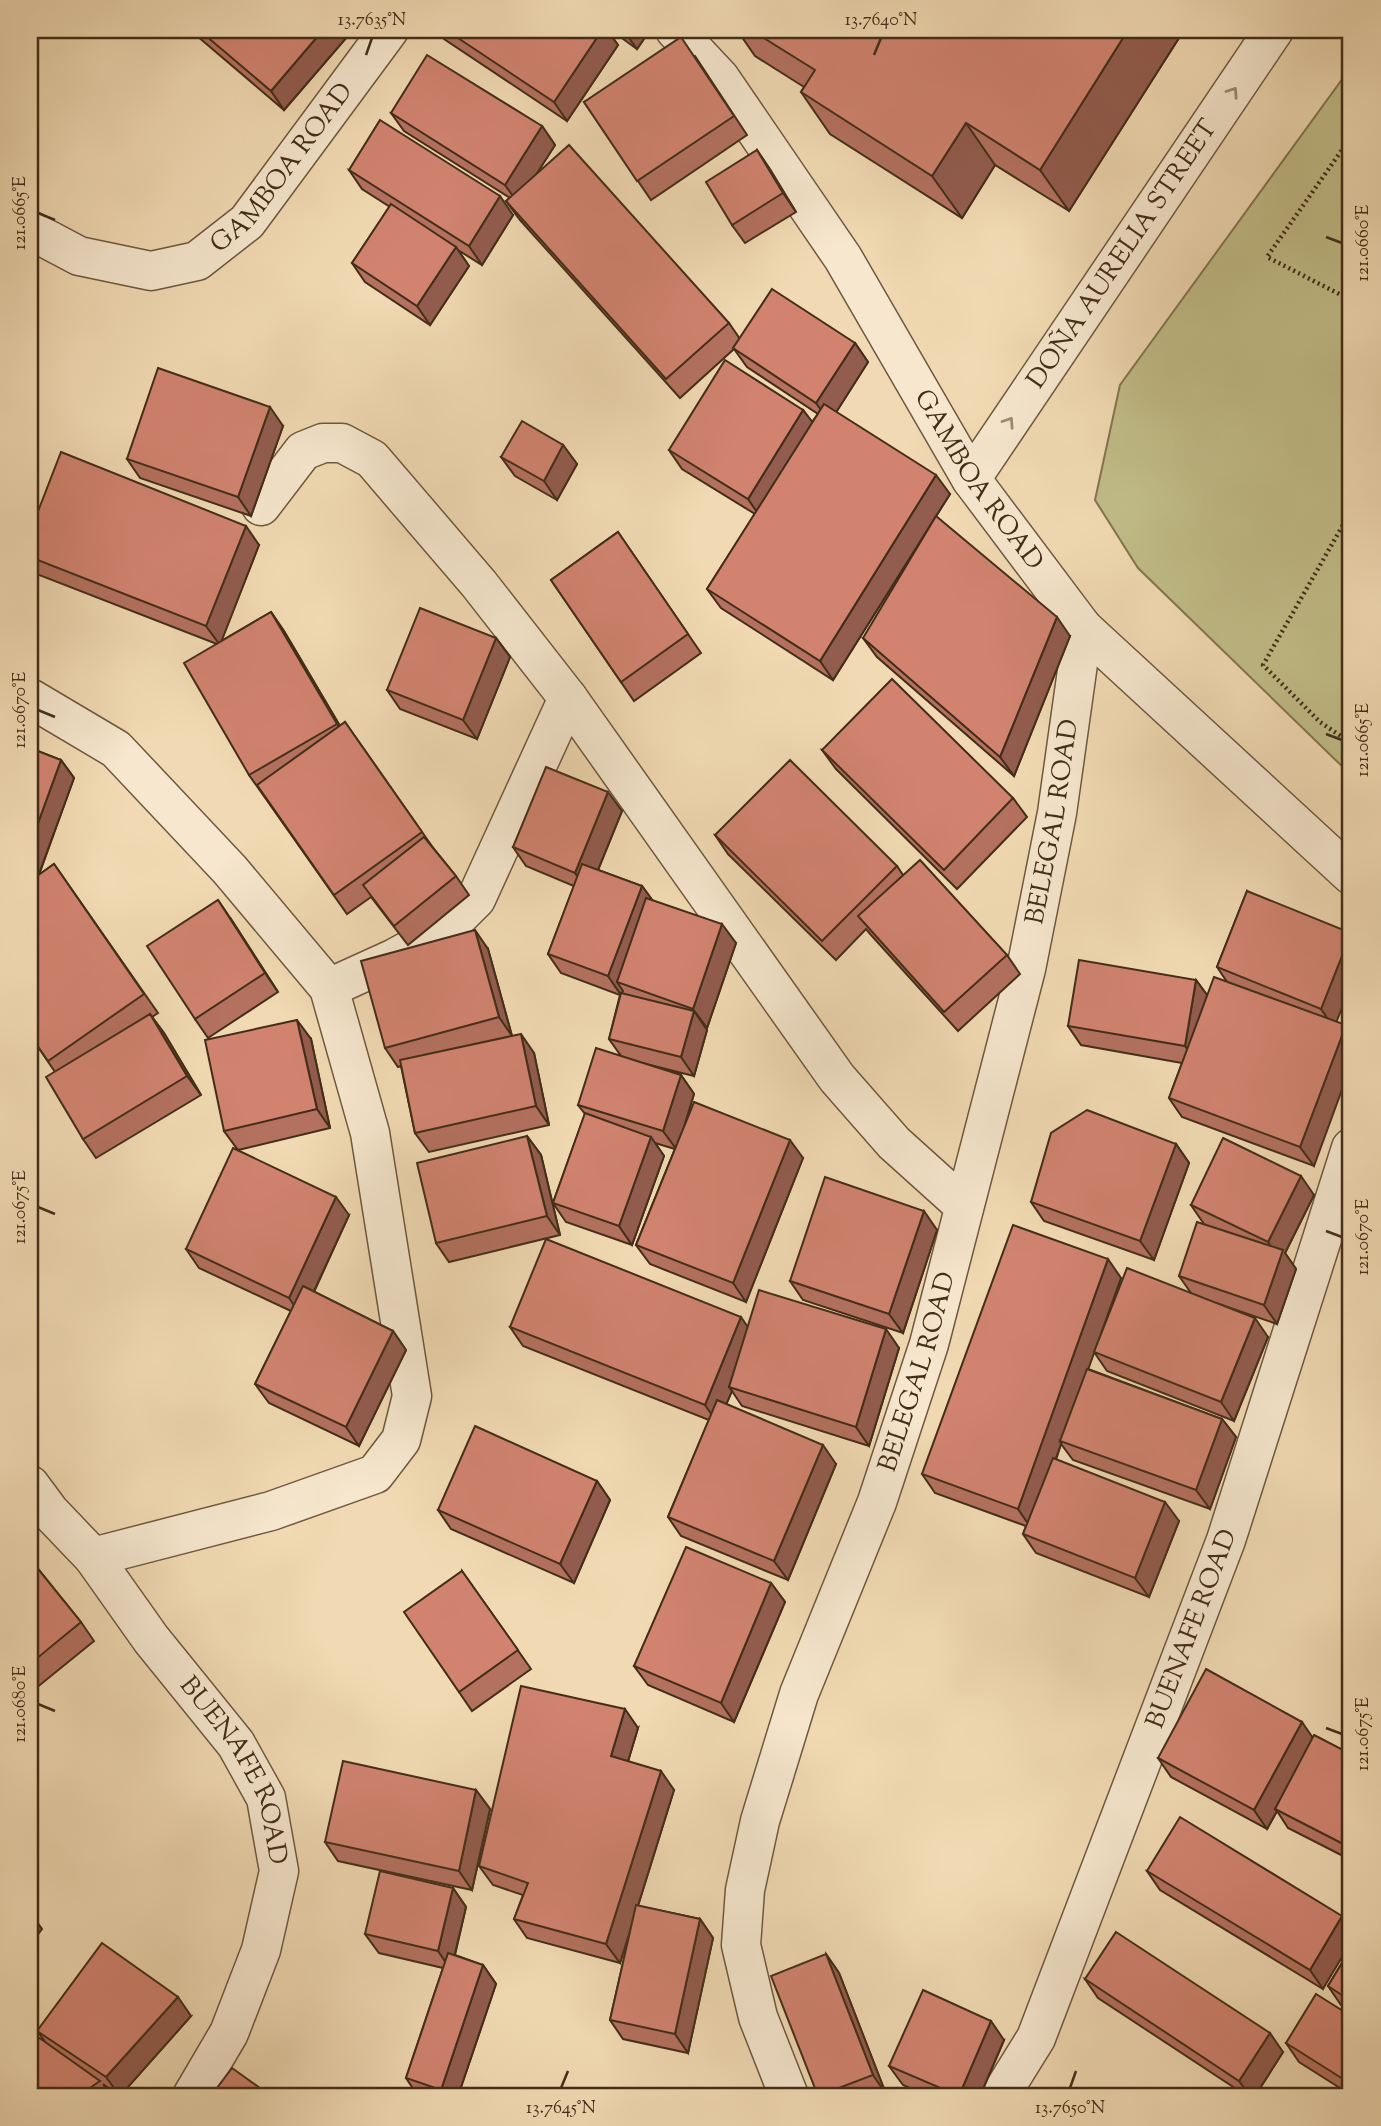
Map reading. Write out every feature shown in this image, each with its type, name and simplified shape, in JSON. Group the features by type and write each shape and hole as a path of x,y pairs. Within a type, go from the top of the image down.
{"street":[{"name":"GAMBOA ROAD","path":"30,230 79,256 151,271 197,261 247,222 390,30"},
{"name":"GAMBOA ROAD","path":"675,30 720,78 843,258 971,479 1083,628 1351,875"},
{"name":"DOÑA AURELIA STREET","path":"971,479 1274,30"},
{"path":"261,506 303,452 323,443 342,443 372,460 479,584 568,698 837,1078 894,1143 964,1206"},
{"name":"BELEGAL ROAD","path":"789,2096 758,2017 741,1945 745,1890 760,1821 799,1695 877,1502 929,1344 1026,969 1057,813 1083,628"},
{"path":"30,698 116,749 229,870 329,988 370,1133 412,1396 401,1440 375,1474 271,1511 93,1557"},
{"path":"329,988 395,958 444,931 476,899 568,698"},
{"name":"BUENAFE ROAD","path":"1000,2096 1036,2038 1226,1540 1351,1148"},
{"name":"BUENAFE ROAD","path":"30,1485 50,1512 93,1557 150,1639 236,1744 266,1798 279,1871 261,1950 229,2033 192,2096"}],"path":[{"path":"1351,137 1267,257 1351,300"},
{"path":"1351,511 1263,664 1320,722 1351,743"}],"shaded area":[{"path":"1351,67 1351,775 1138,568 1095,500 1120,385"}],"building":[{"path":"199,30 323,30 271,91"},
{"path":"446,30 602,30 554,102"},
{"path":"751,30 1128,30 1040,170 966,123 932,176 801,92 815,70"},
{"path":"681,37 734,116 637,181 584,102"},
{"path":"427,55 542,126 505,185 391,113"},
{"path":"380,120 500,196 469,246 349,170"},
{"path":"569,145 729,323 666,379 506,201"},
{"path":"757,150 783,193 732,225 706,182"},
{"path":"391,204 456,247 417,306 352,263"},
{"path":"772,289 855,343 816,403 733,348"},
{"path":"725,360 803,410 748,499 669,450"},
{"path":"158,368 270,407 238,497 127,459"},
{"path":"824,404 936,475 820,661 707,589"},
{"path":"522,421 563,445 544,481 501,457"},
{"path":"61,452 246,526 206,626 30,557 30,532"},
{"path":"936,516 1057,617 1000,757 863,638"},
{"path":"618,532 688,634 621,682 551,580"},
{"path":"420,608 496,638 463,720 387,690"},
{"path":"271,612 337,724 249,775 184,663"},
{"path":"892,679 1013,798 944,870 822,750"},
{"path":"345,722 422,832 334,895 257,785"},
{"path":"30,748 61,760 30,845"},
{"path":"790,760 897,866 822,941 715,835"},
{"path":"546,767 608,792 575,873 513,847"},
{"path":"424,837 456,876 394,926 363,885"},
{"path":"920,860 1007,955 944,1012 858,916"},
{"path":"54,864 144,994 48,1061 30,1035 30,881"},
{"path":"582,864 642,886 608,976 548,954"},
{"path":"1247,891 1351,933 1321,1009 1217,967"},
{"path":"646,898 722,924 693,1009 617,982"},
{"path":"218,900 265,973 195,1019 147,946"},
{"path":"475,930 499,1017 385,1048 361,961"},
{"path":"1079,960 1196,980 1185,1046 1068,1026"},
{"path":"1214,977 1346,1025 1300,1147 1169,1098"},
{"path":"621,993 694,1011 681,1057 609,1039"},
{"path":"150,1014 187,1076 83,1139 46,1077"},
{"path":"297,1020 317,1109 224,1131 205,1040"},
{"path":"521,1034 536,1106 415,1133 400,1060"},
{"path":"596,1048 681,1075 663,1131 578,1105"},
{"path":"694,1102 790,1140 733,1283 636,1245"},
{"path":"1087,1110 1176,1144 1140,1241 1031,1202 1051,1133"},
{"path":"585,1113 651,1137 619,1226 553,1203"},
{"path":"527,1136 547,1216 436,1243 417,1163"},
{"path":"1223,1138 1301,1176 1268,1242 1191,1205"},
{"path":"233,1148 336,1197 289,1298 186,1249"},
{"path":"825,1177 924,1211 889,1314 790,1281"},
{"path":"1197,1222 1283,1250 1264,1305 1179,1276"},
{"path":"1013,1225 1108,1259 1018,1509 922,1474"},
{"path":"546,1239 741,1317 705,1405 510,1327"},
{"path":"1127,1268 1255,1318 1221,1402 1094,1352"},
{"path":"303,1286 393,1331 346,1427 255,1384"},
{"path":"759,1290 886,1329 856,1427 729,1387"},
{"path":"1087,1369 1222,1419 1196,1490 1060,1441"},
{"path":"717,1400 823,1445 774,1561 668,1517"},
{"path":"475,1426 597,1481 560,1564 438,1510"},
{"path":"1053,1458 1165,1502 1135,1578 1023,1534"},
{"path":"686,1547 771,1583 721,1703 634,1666"},
{"path":"30,1559 81,1622 30,1664"},
{"path":"462,1571 518,1650 459,1692 404,1612"},
{"path":"1206,1669 1302,1722 1254,1810 1158,1758"},
{"path":"521,1686 625,1709 611,1756 661,1771 606,1944 514,1919 528,1883 479,1866"},
{"path":"1314,1735 1351,1754 1351,1848 1275,1809"},
{"path":"343,1761 476,1790 459,1871 325,1842"},
{"path":"1180,1817 1342,1916 1310,1970 1147,1871"},
{"path":"380,1871 453,1888 438,1951 365,1934"},
{"path":"1351,1881 1351,1899 1343,1894"},
{"path":"636,1905 700,1919 675,2034 610,2020"},
{"path":"1116,1932 1270,2033 1239,2081 1085,1979"},
{"path":"102,1943 178,1997 106,2077 37,2031"},
{"path":"1351,1948 1351,2001 1328,1986"},
{"path":"448,1953 483,1965 441,2090 406,2078"},
{"path":"826,1954 873,2075 818,2096 771,1976"},
{"path":"923,1990 991,2021 959,2096 889,2066"},
{"path":"1316,1994 1351,2016 1351,2084 1286,2043"},
{"path":"31,2032 100,2081 78,2096 30,2096"},
{"path":"232,2068 271,2096 211,2096"}]}
